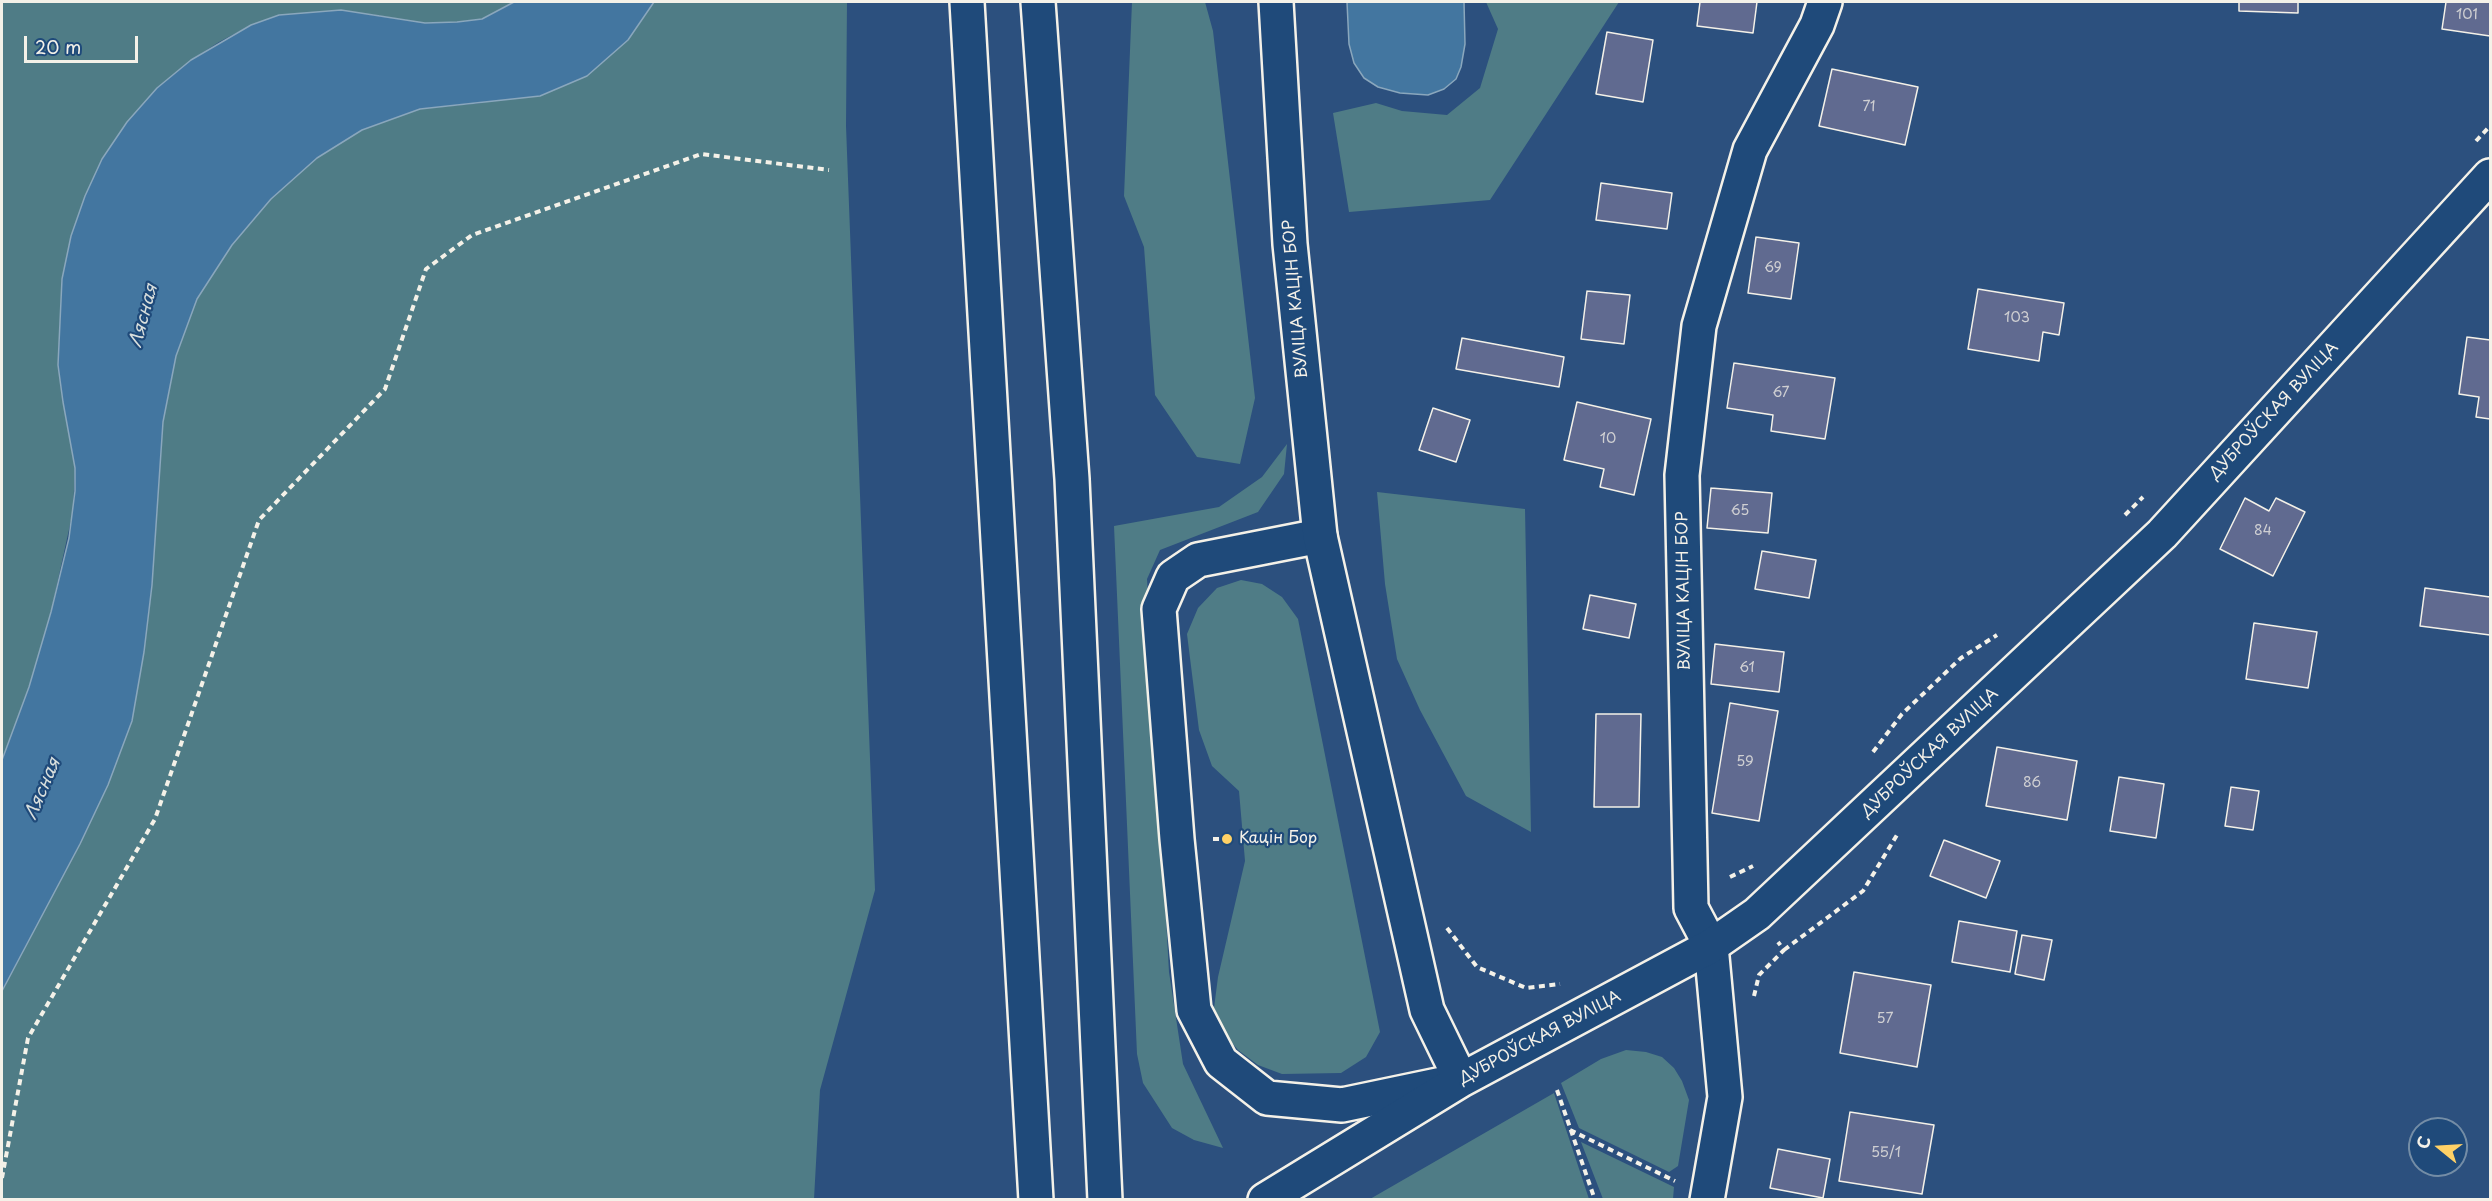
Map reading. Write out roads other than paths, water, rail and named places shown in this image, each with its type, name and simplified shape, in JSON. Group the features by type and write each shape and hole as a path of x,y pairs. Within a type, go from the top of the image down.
{"main road":[{"path":"967,2 1036,1200"},
{"path":"1038,2 1072,479 1105,1200"},
{"name":"ВУЛІЦА КАЦІН БОР","path":"1276,2 1290,244 1320,536 1427,1010 1461,1080"},
{"name":"ВУЛІЦА КАЦІН БОР","path":"1707,1199 1725,1097 1711,946 1691,908 1682,475 1699,326 1750,150 1817,25 1826,2"},
{"name":"ДУБРОЎСКАЯ ВУЛІЦА","path":"1265,1200 1461,1080 1711,946 1757,914 2162,534 2490,176"},
{"path":"1320,536 1198,560 1173,577 1160,609 1177,838 1194,1010 1221,1062 1267,1098 1342,1105 1461,1080"}],"water":[{"name":"Лясная","path":"514,2 654,2 628,40 587,76 540,96 420,109 362,130 317,158 271,199 232,245 197,299 176,356 163,422 152,585 144,652 132,721 108,785 80,844 2,991 2,760 29,687 51,612 69,538 75,491 75,468 58,365 62,279 71,236 85,196 102,159 127,122 157,88 191,60 251,25 279,15 341,10 425,23 457,22 482,19"},
{"path":"1347,2 1464,2 1465,44 1461,67 1456,79 1444,89 1428,95 1400,93 1378,87 1364,78 1354,63 1349,44"}],"place":[{"name":"Кацін Бор","path":"1227,839"}]}
